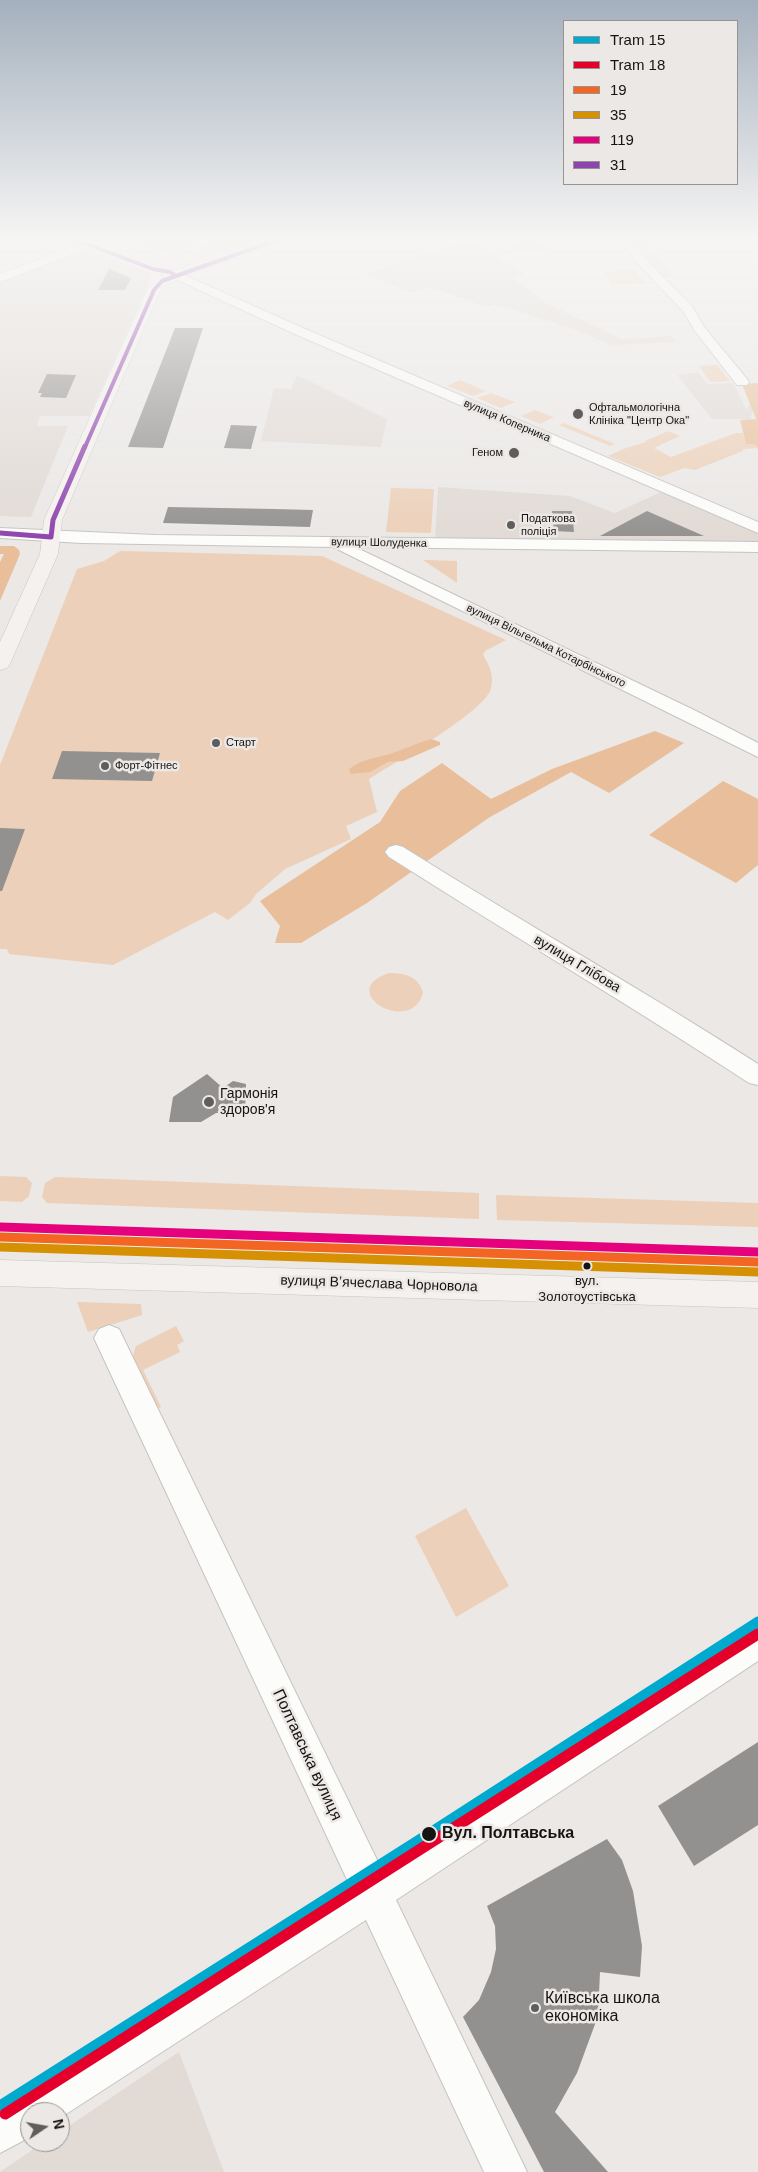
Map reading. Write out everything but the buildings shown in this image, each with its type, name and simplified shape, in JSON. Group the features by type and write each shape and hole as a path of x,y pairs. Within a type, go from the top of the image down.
{"street":[{"path":"0,664 48,554 53,520 133,338"},
{"name":"вулиця Коперника","path":"316,338 758,528"},
{"path":"706,338 742,382"},
{"name":"вулиця Шолуденка","path":"0,533 155,540 758,548"},
{"name":"вулиця Вільгельма Котарбінського","path":"334,543 689,715 758,751"},
{"name":"вулиця Глібова","path":"396,852 498,917 662,1014 758,1076"},
{"path":"0,1237 758,1262"},
{"name":"вулиця Вʼячеслава Чорновола","path":"0,1273 758,1294"},
{"name":"Полтавська вулиця","path":"109,1338 506,2172"},
{"path":"47,2102 222,1992 758,1641"},
{"path":"0,2132 20,2119"}],"shaded area":[{"path":"0,338 124,338 89,416 40,416 37,426 68,426 31,517 0,516"},
{"path":"595,338 673,338 676,342 611,345"},
{"path":"717,365 730,381 710,382 699,366"},
{"path":"698,372 708,384 733,383 747,410 758,382 751,419 712,419 677,375"},
{"path":"297,375 387,419 381,447 261,441 274,388 291,389"},
{"path":"460,380 486,391 473,396 447,386"},
{"path":"758,383 758,450 756,445 746,444 740,420 756,419 742,384"},
{"path":"491,393 515,402 501,408 477,398"},
{"path":"535,410 554,417 540,424 521,416"},
{"path":"564,423 615,444 610,446 559,425"},
{"path":"668,431 680,436 654,448 671,457 736,433 743,433 746,444 756,445 757,448 743,449 743,451 695,470 684,468 660,477 608,456 646,442"},
{"path":"438,487 570,496 615,513 663,491 758,531 758,546 435,541"},
{"path":"391,488 434,489 431,533 386,532"},
{"path":"0,546 14,546 19,550 20,554 0,601 0,562 4,554 0,554"},
{"name":"Старт","path":"120,551 322,556 506,640 485,651 483,655 490,668 492,681 490,691 483,701 454,725 369,779 377,812 346,826 351,839 285,869 256,894 250,903 228,920 215,912 113,965 9,954 7,949 0,949 0,765 77,569 104,561"},
{"path":"423,560 457,561 457,583"},
{"path":"655,731 684,743 609,793 571,772 490,817 367,903 301,943 275,943 280,926 260,901 380,822 400,791 442,763 491,799 552,769"},
{"path":"431,739 440,742 440,745 403,761 388,762 370,772 351,774 349,769 361,762 394,753"},
{"path":"723,781 758,799 758,865 736,883 649,835"},
{"path":"389,973 405,975 418,983 423,993 416,1006 405,1011 392,1011 372,999 369,990 374,981"},
{"path":"0,1176 26,1177 32,1183 29,1196 22,1202 0,1201"},
{"path":"55,1177 479,1193 479,1219 47,1203 42,1197 45,1183"},
{"path":"496,1195 758,1203 758,1227 497,1220"},
{"path":"77,1302 141,1304 142,1315 88,1332"},
{"path":"176,1326 184,1341 177,1345 180,1352 143,1370 161,1407 156,1409 132,1359 136,1346"},
{"path":"466,1508 509,1586 456,1617 415,1536"},
{"path":"179,2052 224,2172 0,2172 29,2152 70,2152 70,2125"}],"tram line":[{"name":"15","path":"0,2106 429,1834 758,1622"},
{"name":"18","path":"5,2114 758,1634"}],"transit line":[{"name":"31","path":"0,533 51,537 53,520 133,338"},
{"name":"119","path":"0,1227 758,1252"},
{"name":"19","path":"0,1237 758,1262"},
{"name":"35","path":"0,1247 758,1272"}],"place":[{"name":"Офтальмологічна Клініка \"Центр Ока\"","path":"578,414"},
{"name":"Геном","path":"514,453"},
{"name":"Податкова поліція","path":"511,525"},
{"name":"Старт","path":"216,743"},
{"name":"Форт-Фітнес","path":"105,766"},
{"name":"Гармонія здоров'я","path":"209,1102"},
{"name":"вул. Золотоустiвська","path":"587,1266"},
{"name":"Вул. Полтавська","path":"429,1834"},
{"name":"Київська школа економіка","path":"535,2008"}]}
